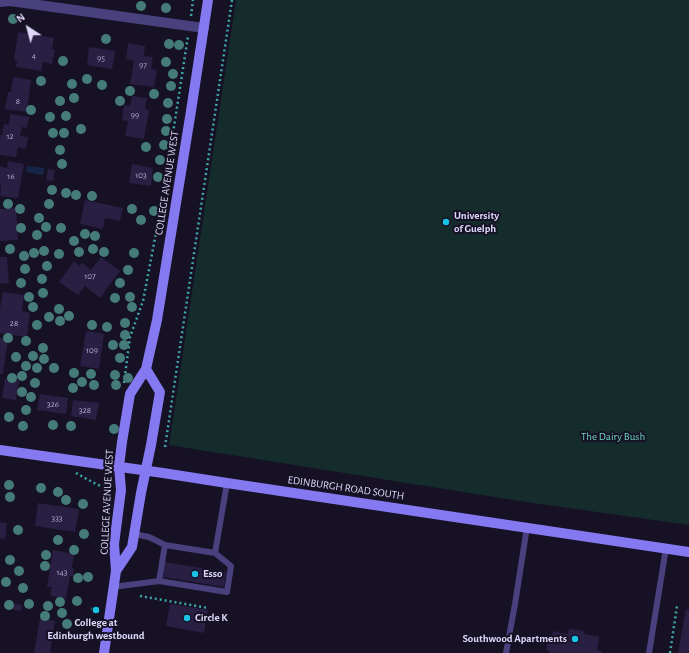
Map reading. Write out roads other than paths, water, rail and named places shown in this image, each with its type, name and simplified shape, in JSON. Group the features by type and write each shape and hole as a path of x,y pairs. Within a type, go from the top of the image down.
{"main road":[{"name":"COLLEGE AVENUE WEST","path":"116,571 114,544 121,490 120,466 122,442 130,394 146,369 157,320 208,0"},
{"name":"COLLEGE AVENUE WEST","path":"116,571 132,547 160,392 146,369"},
{"name":"EDINBURGH ROAD SOUTH","path":"0,450 120,466 689,552"},
{"path":"104,653 116,571"}],"street":[{"path":"0,2 10,1 204,28"}],"lane":[{"path":"215,553 227,483"},
{"path":"506,653 527,527"},
{"path":"113,587 158,581 226,592 231,566 215,553 165,545 149,537 134,534"},
{"path":"158,581 165,545"},
{"path":"649,653 666,548"}],"water":[{"path":"27,166 44,168 43,175 26,172"}],"place":[{"name":"University of Guelph","path":"446,222"},
{"name":"Esso","path":"195,574"},
{"name":"College at Edinburgh westbound","path":"96,610"},
{"name":"Circle K","path":"187,618"},
{"name":"Southwood Apartments","path":"575,639"}],"park label":[{"name":"The Dairy Bush","path":"613,437"}]}
